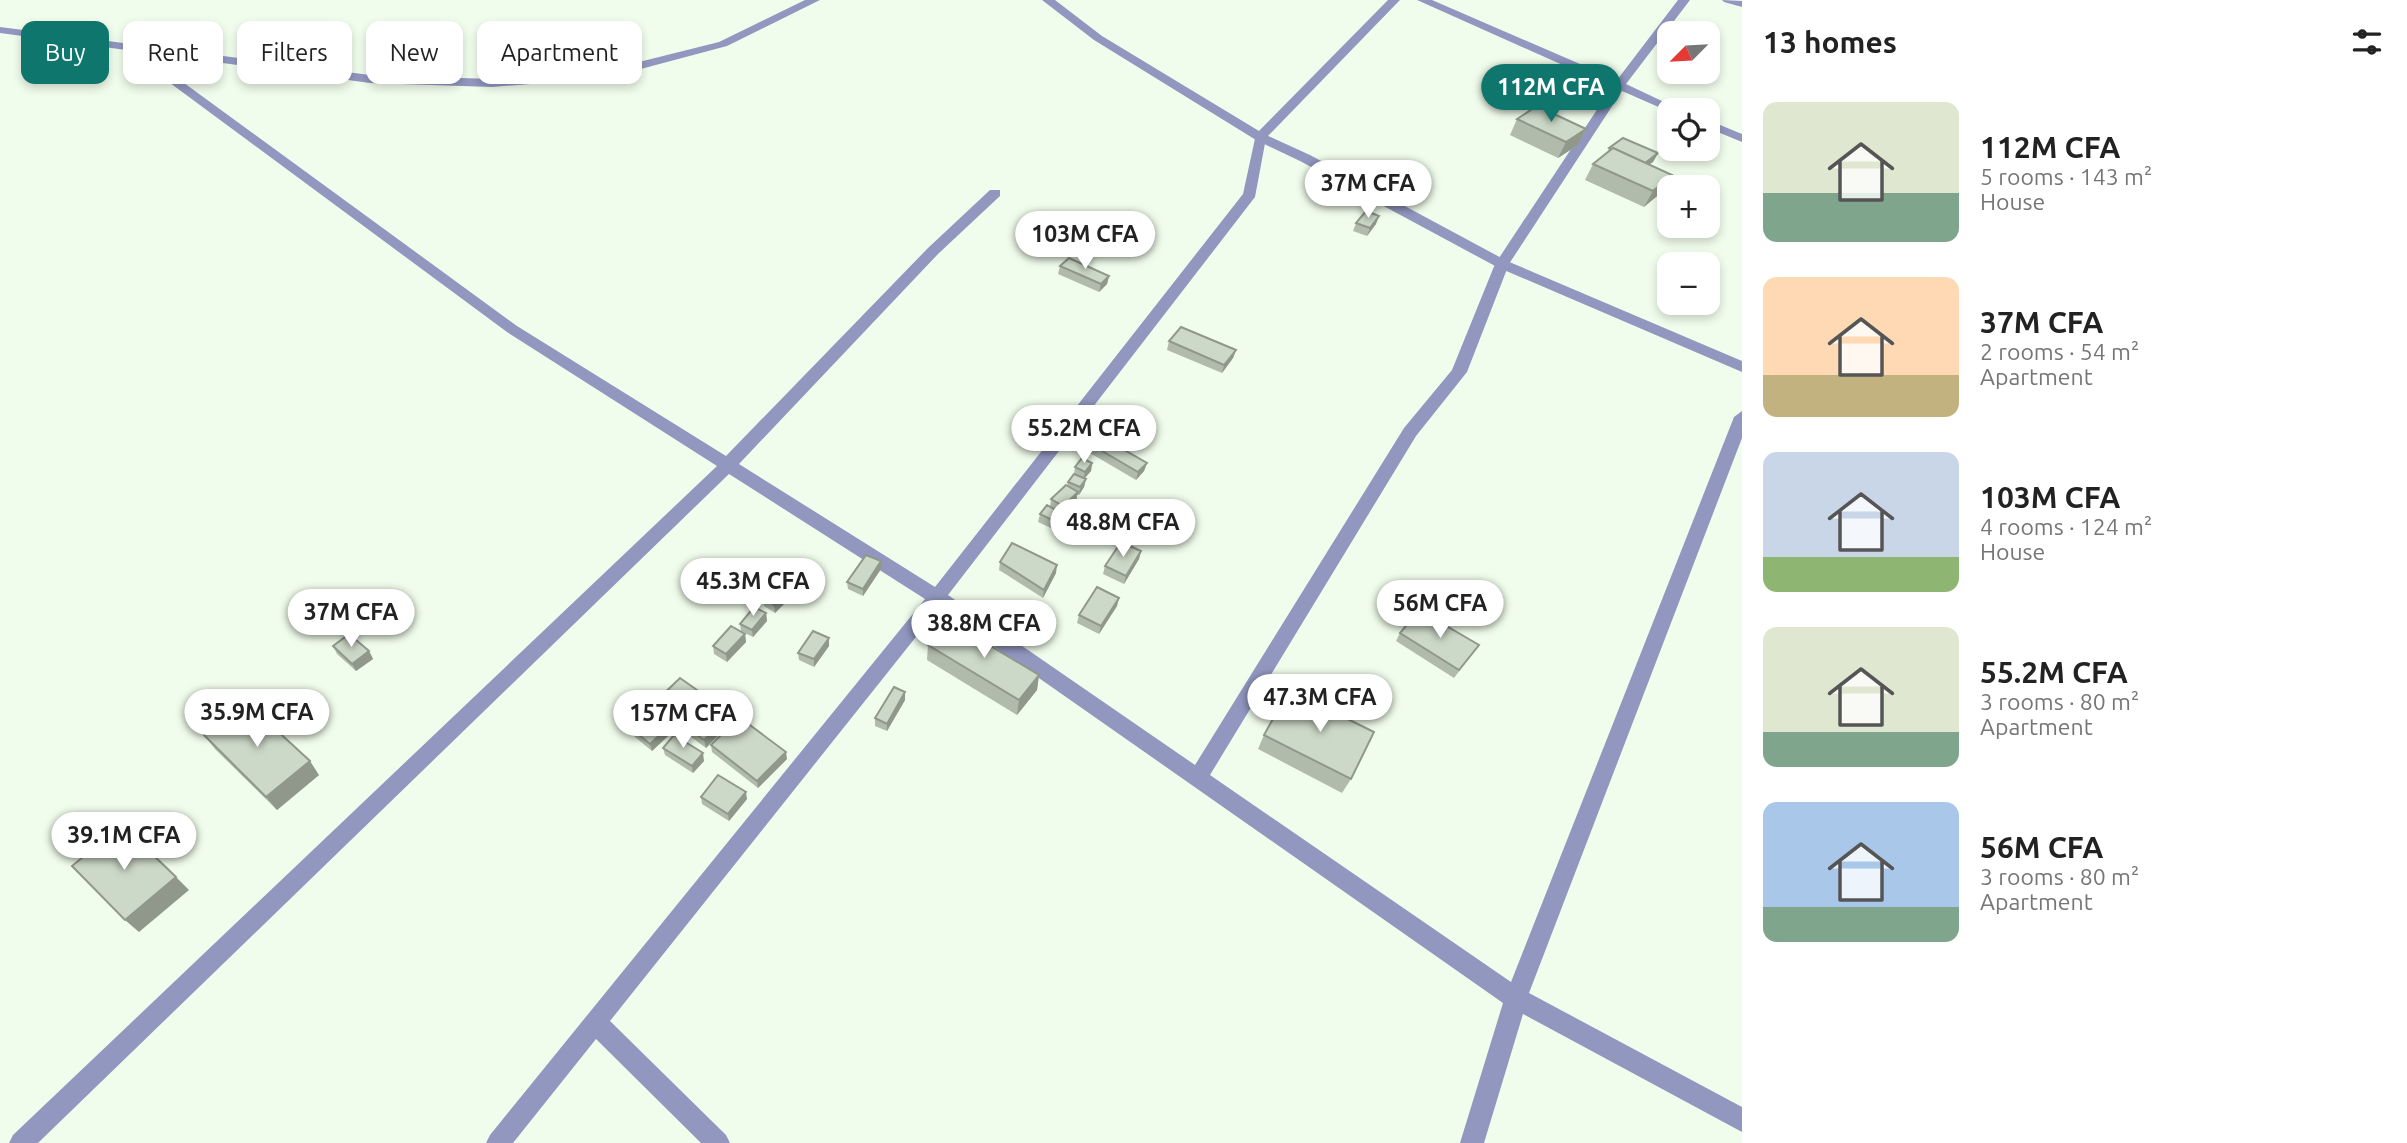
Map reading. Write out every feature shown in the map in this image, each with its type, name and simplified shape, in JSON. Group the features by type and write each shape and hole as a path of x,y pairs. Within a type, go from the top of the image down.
{"street":[{"path":"223,60 370,79 492,83 607,74 723,44 814,0"},
{"path":"1048,0 1098,38 1260,137 1305,158 1503,264 1742,367"},
{"path":"498,1143 937,597 1250,194 1260,137 1394,0"},
{"path":"1423,0 1657,102"},
{"path":"1198,778 1410,432 1459,372 1503,264 1619,86 1684,0"},
{"path":"1728,0 1742,4"},
{"path":"0,30 123,46"},
{"path":"178,84 512,329 937,597 1516,998 1742,1120"},
{"path":"1720,129 1742,138"},
{"path":"21,1143 728,465 933,250 995,193"},
{"path":"1472,1143 1516,998 1742,417"},
{"path":"596,1023 718,1143"}],"building":[{"path":"1537,106 1586,129 1566,142 1517,119"},
{"path":"1623,138 1657,154 1645,163 1609,148"},
{"path":"1613,148 1672,175 1657,175 1657,188 1653,191 1593,164"},
{"path":"1366,211 1379,216 1370,228 1356,223"},
{"path":"1069,258 1109,276 1101,284 1060,266"},
{"path":"1181,327 1236,350 1224,365 1169,341"},
{"path":"1100,436 1147,463 1138,472 1092,445"},
{"path":"1082,458 1092,463 1085,472 1075,467"},
{"path":"1074,474 1086,479 1080,487 1068,482"},
{"path":"1066,485 1078,492 1063,506 1051,499"},
{"path":"1047,505 1059,512 1052,520 1040,514"},
{"path":"1121,542 1141,551 1126,576 1105,566"},
{"path":"1012,543 1057,565 1044,590 1000,562"},
{"path":"866,555 881,561 863,589 847,582"},
{"path":"778,583 790,590 774,605 763,598"},
{"path":"1097,587 1119,598 1101,626 1079,615"},
{"path":"754,607 766,613 752,630 740,624"},
{"path":"1419,610 1479,645 1459,670 1400,633"},
{"path":"949,621 1039,675 1019,700 928,645"},
{"path":"731,626 745,634 726,654 713,646"},
{"path":"813,631 829,638 814,659 798,653"},
{"path":"349,634 369,651 352,664 333,646"},
{"path":"680,678 731,714 704,740 654,703"},
{"path":"894,687 905,692 887,724 875,718"},
{"path":"1289,690 1374,732 1351,779 1264,735"},
{"path":"247,703 310,761 266,797 204,735"},
{"path":"649,715 666,729 650,744 633,730"},
{"path":"739,717 786,752 757,781 711,745"},
{"path":"674,735 703,753 692,766 663,748"},
{"path":"718,775 746,792 728,814 701,797"},
{"path":"122,825 176,877 125,920 72,866"}]}
